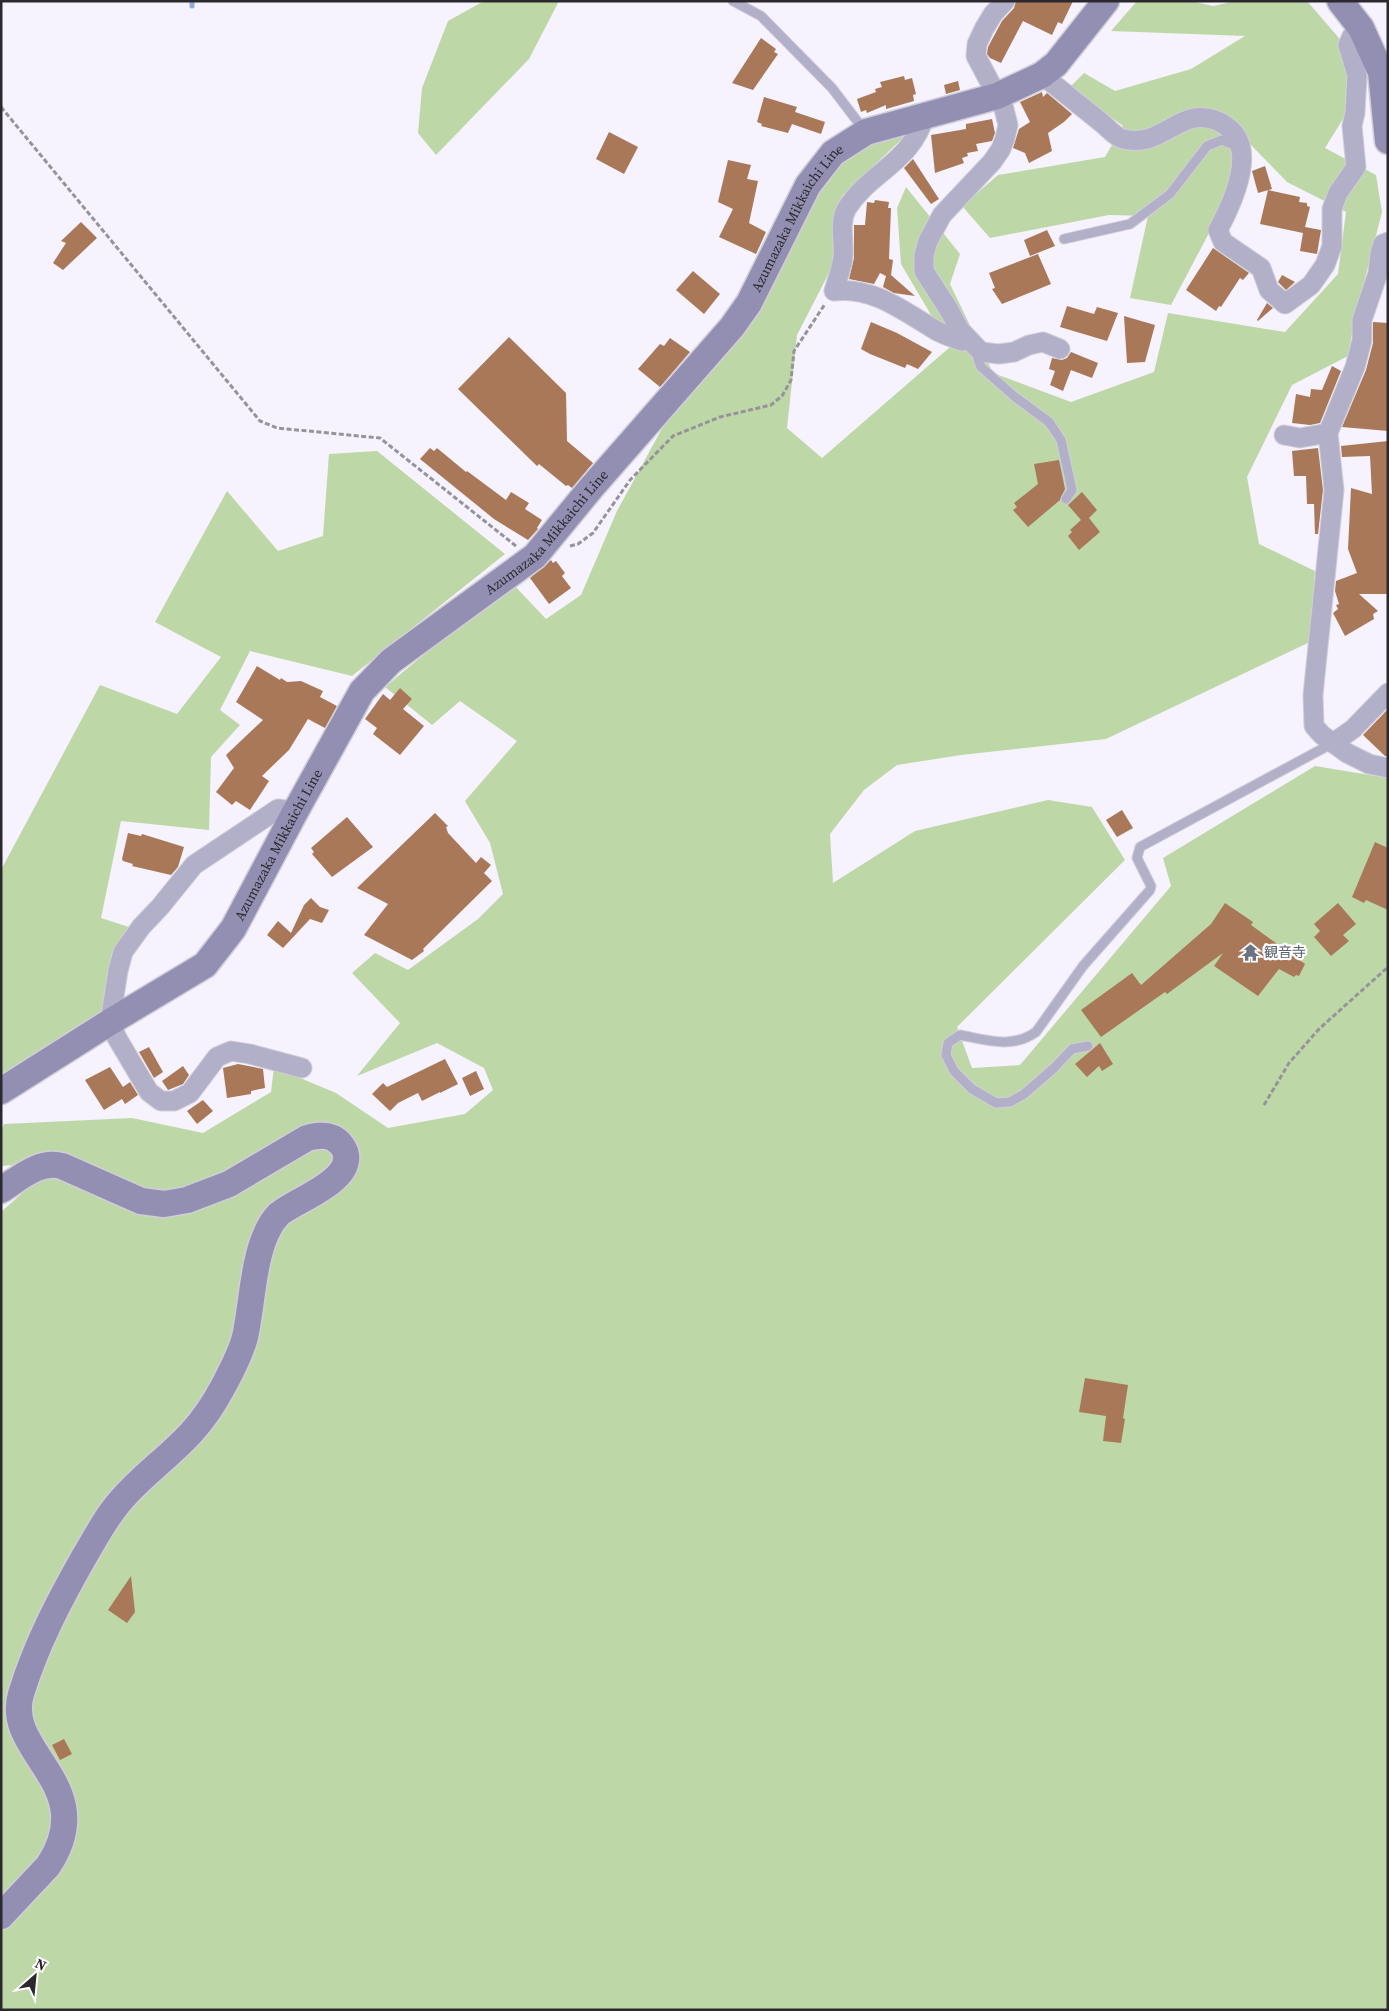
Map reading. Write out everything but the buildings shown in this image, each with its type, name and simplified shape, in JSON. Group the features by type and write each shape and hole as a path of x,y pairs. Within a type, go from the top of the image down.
{"main road":[{"name":"Azumazaka Mikkaichi Line","path":"1,1091 110,1022 205,966 233,929 362,691 391,661 542,549 591,488 732,327 749,303 808,185 834,153 866,132 997,96 1042,75 1056,64 1106,1"},
{"path":"1340,1 1361,28 1381,72 1388,140"},
{"path":"1,1190 38,1167 51,1163 62,1166 141,1201 164,1204 187,1200 229,1184 307,1138 318,1136 332,1138 341,1144 346,1153 346,1162 343,1170 335,1178 310,1196 285,1209 272,1222 261,1246 243,1344 223,1386 206,1414 190,1433 122,1498 103,1525 60,1599 43,1633 20,1696 18,1709 28,1739 61,1793 64,1806 62,1833 54,1858 1,1916"}],"street":[{"path":"1005,1 993,14 984,29 976,56 1004,109 1008,125 1001,149 942,215 928,241 924,255 924,271 950,310 960,330 981,352 999,354 1014,352 1029,345 1042,342 1060,349"},
{"path":"1042,75 1120,139 1141,141 1167,132 1191,119 1215,119 1232,129 1242,148 1239,182 1230,208 1218,230 1223,242 1261,268 1269,290 1285,304 1311,284 1325,265 1332,246 1332,209 1338,193 1356,167 1352,126 1355,113 1357,74 1348,45 1352,36 1361,28"},
{"path":"925,115 922,127 907,150 853,200 846,210 843,218 842,235 844,256 834,291 848,289 867,293 905,310 939,332 962,341 966,337"},
{"path":"1388,242 1383,244 1378,273 1362,320 1362,340 1355,367 1328,433 1334,490 1313,694 1314,726 1322,735 1369,764 1388,768"},
{"path":"1284,435 1300,438 1328,433"},
{"path":"1333,743 1353,729 1388,693"},
{"path":"294,814 278,809 194,865 160,907 140,927 123,952 118,970 110,1022 117,1038 149,1092 161,1101 174,1101 190,1093 217,1057 231,1051 250,1054 302,1068"}],"lane":[{"path":"733,1 762,16 832,88 866,132"},
{"path":"1064,238 1130,224 1170,194 1207,146 1222,140 1242,148"},
{"path":"981,352 978,359 981,367 1015,397 1048,422 1061,440 1072,490 1066,500"},
{"path":"1088,1046 1072,1049 1024,1094 1010,1102 996,1103 972,1089 954,1071 946,1055 948,1042 960,1035 1000,1042 1026,1039 1036,1032 1083,966 1150,890 1150,886 1137,858 1140,847 1333,743"}],"path":[{"path":"1,107 260,421 277,428 380,438 518,547 542,549 561,548 578,544 592,533 630,480 673,436 720,417 770,405 782,396 791,380 794,351 834,291"},
{"path":"1264,1104 1289,1063 1319,1029 1388,968"}],"green space":[{"path":"484,1 559,1 529,59 436,155 418,133 422,88 448,21"},
{"path":"1137,1 1191,1 1213,6 1236,1 1307,1 1345,45 1351,106 1325,148 1376,175 1382,212 1354,322 1348,356 1292,385 1247,477 1259,544 1315,571 1310,642 1106,739 961,755 897,765 864,790 830,834 833,883 915,831 1048,800 1092,807 1125,860 957,1027 972,1068 1020,1065 1171,886 1163,858 1315,766 1388,778 1388,2010 1,2010 1,1212 57,1162 1,1166 1,1132 4,1124 132,1118 203,1133 271,1092 274,1067 336,1093 388,1128 465,1114 493,1090 484,1068 437,1043 357,1076 400,1023 352,973 375,953 408,970 478,919 503,894 490,843 465,801 517,741 460,701 432,725 385,687 511,582 546,619 581,595 617,511 671,412 828,170 868,142 906,135 842,196 831,269 797,335 787,428 822,458 950,347 901,264 897,208 906,187 960,254 950,284 993,373 1071,402 1154,372 1168,313 1285,332 1338,274 1346,212 1287,182 1250,144 1218,216 1171,305 1130,298 1148,216 1109,215 990,238 962,206 998,175 1105,157 1123,126 1070,87 1084,73 1115,91 1191,69 1245,36 1111,31"},
{"path":"377,451 505,554 352,676 250,651 220,710 240,725 211,757 209,830 121,821 101,918 132,928 112,954 101,1017 1,1079 1,870 100,685 177,714 221,657 155,622 227,491 278,551 323,536 329,454"}],"waterway":[{"path":"192,1 192,6"}],"place":[{"name":"観音寺","path":"1250,952"}]}
